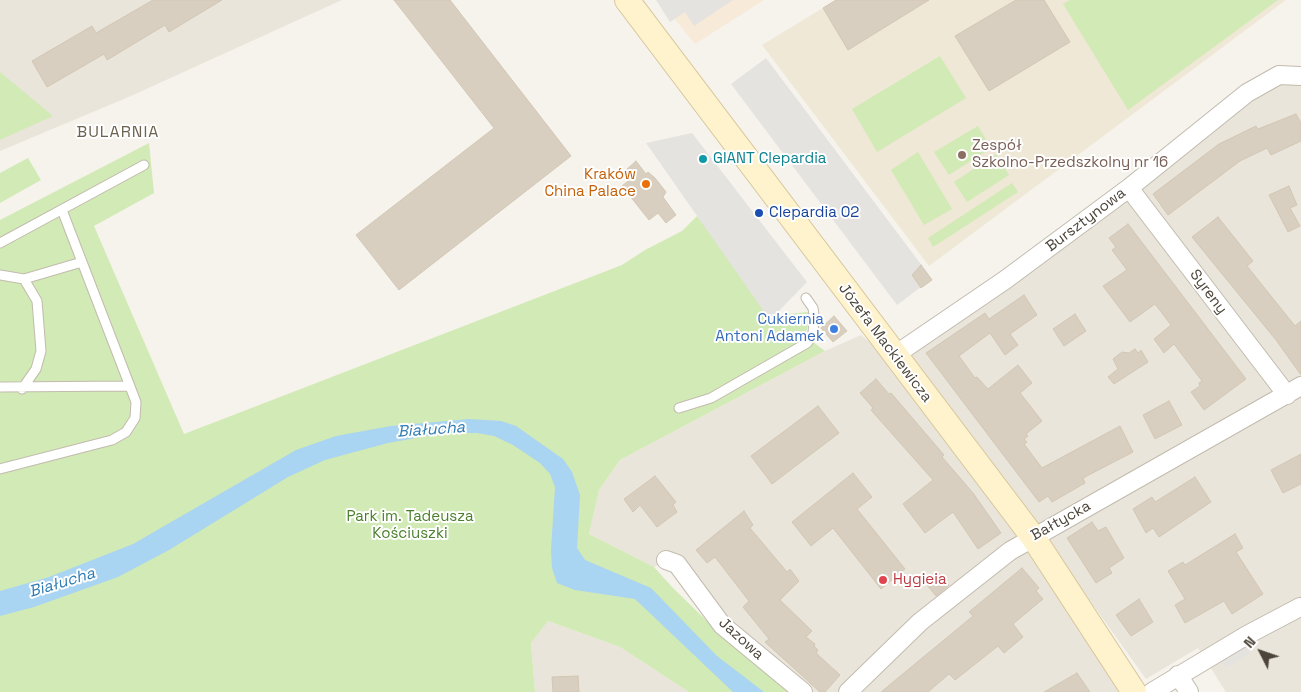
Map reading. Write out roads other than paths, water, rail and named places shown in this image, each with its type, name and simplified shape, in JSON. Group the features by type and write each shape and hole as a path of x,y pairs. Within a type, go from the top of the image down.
{"street":[{"name":"Józefa Mackiewicza","path":"627,0 1032,537 1134,691"},
{"name":"Bursztynowa","path":"895,355 1005,280 1129,188 1247,93 1279,75 1301,76"},
{"name":"Syreny","path":"1129,188 1294,390"},
{"name":"Bałtycka","path":"848,692 920,622 999,558 1032,537 1294,390"},
{"name":"Jazowa","path":"666,560 677,564 722,625 803,692"},
{"path":"1134,691 1178,675 1300,607"},
{"path":"1178,675 1189,692"}],"lane":[{"path":"0,243 144,165"},
{"path":"0,469 112,440 126,432 136,418 136,402 62,210"},
{"path":"0,275 24,279 82,262"},
{"path":"22,389 36,369 42,351 38,301 24,279"},
{"path":"679,408 697,404 719,394 807,343 813,335 814,315 813,308 806,298"},
{"path":"0,387 22,389 130,386"}],"water":[{"name":"Białucha","path":"469,419 501,421 516,426 563,459 572,472 580,495 577,548 585,560 651,588 717,656 764,692 733,692 635,599 575,590 557,583 552,568 551,550 555,487 550,474 540,463 513,445 494,436 477,433 443,433 388,443 325,460 288,477 169,550 118,577 34,607 0,616 0,591 49,577 133,544 296,450 336,436 391,426"}],"place":[{"name":"Zespół Szkolno-Przedszkolny nr 16","path":"962,155"},
{"name":"GIANT Clepardia","path":"703,159"},
{"name":"Kraków China Palace","path":"646,184"},
{"name":"Clepardia 02","path":"759,213"},
{"name":"Cukiernia Antoni Adamek","path":"834,329"},
{"name":"Hygieia","path":"883,580"}],"district":[{"name":"BULARNIA","path":"118,133"}],"park label":[{"name":"Park im. Tadeusza Kościuszki","path":"410,526"}]}
